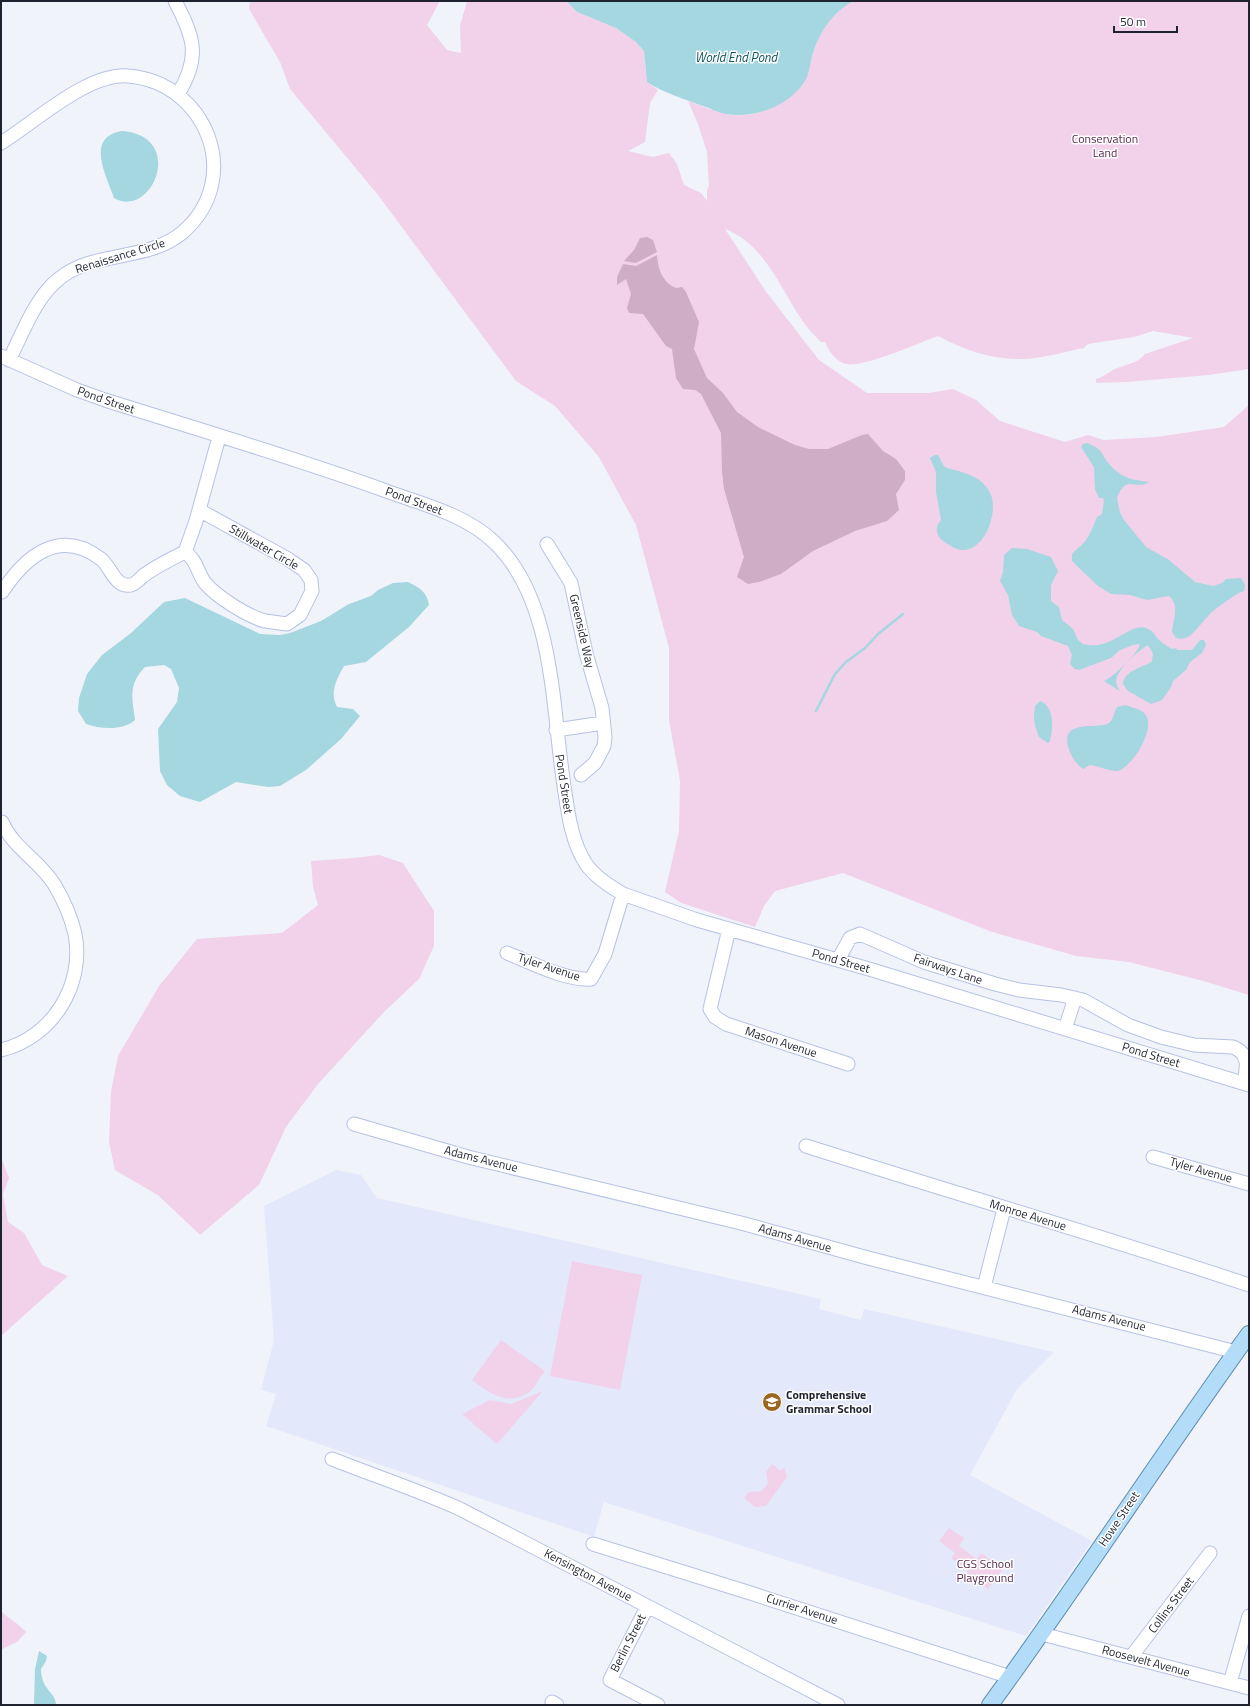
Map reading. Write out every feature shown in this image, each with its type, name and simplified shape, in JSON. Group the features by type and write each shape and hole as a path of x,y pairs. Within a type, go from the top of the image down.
{"main road":[{"name":"Howe Street","path":"990,1705 1042,1634 1249,1334"}],"street":[{"path":"175,1 191,32 194,49 189,75 178,94"},
{"name":"Renaissance Circle","path":"1,143 78,90 102,79 127,76 139,78 166,87 178,94 189,104 198,115 210,142 214,172 208,198 202,210 184,231 172,240 146,251 79,267 58,279 43,296 5,358"},
{"name":"Pond Street","path":"5,358 98,398 322,468 442,511 478,529 493,541 505,554 517,572 529,596 540,624 546,650 566,804 571,829 579,852 590,870 598,878 623,894 729,929 838,960 1246,1084"},
{"path":"2,592 22,566 44,549 54,546 74,546 89,552 102,560 117,581 126,585 133,585 151,570 186,552 219,437"},
{"name":"Stillwater Circle","path":"186,552 193,557 204,582 216,594 237,608 264,620 287,624 300,615 307,604 312,591 311,580 304,570 288,559 199,510"},
{"name":"Greenside Way","path":"547,544 570,583 586,653 602,708 605,737 602,752 590,768 580,774"},
{"path":"556,730 603,723"},
{"path":"1,1050 22,1043 36,1034 58,1011 72,982 77,950 70,918 53,883 35,860 11,839 2,822"},
{"name":"Tyler Avenue","path":"507,953 567,975 591,979 605,954 623,894"},
{"name":"Mason Avenue","path":"729,929 712,996 710,1009 715,1017 726,1024 848,1064"},
{"name":"Fairways Lane","path":"838,960 850,938 860,934 924,962 995,984 1075,998 1092,1004 1128,1025 1161,1037 1180,1042 1233,1047 1240,1050 1247,1057 1248,1062 1246,1084"},
{"path":"1065,1029 1075,998"},
{"name":"Adams Avenue","path":"354,1124 468,1157 742,1223 868,1258 1236,1352"},
{"name":"Monroe Avenue","path":"806,1146 1004,1208 1126,1244 1249,1285"},
{"name":"Tyler Avenue","path":"1153,1157 1249,1184"},
{"path":"984,1287 1004,1208"},
{"name":"Kensington Avenue","path":"332,1459 385,1480 424,1492 460,1509 517,1537 647,1607 838,1705"},
{"name":"Currier Avenue","path":"593,1544 1010,1677"},
{"name":"Collins Street","path":"1131,1657 1210,1554"},
{"name":"Berlin Street","path":"647,1607 610,1680 658,1705"},
{"path":"1230,1683 1249,1616"},
{"name":"Roosevelt Avenue","path":"1042,1634 1249,1688"}],"shaded area":[{"path":"647,237 653,240 657,252 636,263 624,261 634,250 640,238"},
{"path":"657,255 658,265 664,279 676,288 682,287 686,292 699,322 694,349 707,378 723,393 737,412 758,427 795,445 809,449 828,449 868,434 883,451 896,459 905,471 905,480 896,494 899,510 887,521 855,531 813,551 781,574 759,582 748,584 737,577 744,557 724,489 721,433 701,394 695,390 683,389 676,378 672,349 666,346 643,314 629,313 627,308 631,294 626,279 617,285 617,277 623,264 636,266"},
{"name":"Comprehensive Grammar School","path":"336,1170 361,1175 377,1198 821,1299 819,1309 861,1320 864,1309 1054,1352 1017,1389 970,1475 1092,1541 1026,1636 604,1502 594,1537 266,1426 276,1394 261,1390 274,1340 264,1206"}],"green space":[{"name":"Conservation Land","path":"250,1 440,1 427,25 447,50 461,53 460,26 467,1 566,1 577,12 616,28 636,42 644,51 647,82 658,90 650,103 645,142 628,151 653,157 669,153 677,164 684,185 701,193 707,201 707,190 709,186 707,152 698,124 688,101 720,113 737,115 748,115 760,112 783,102 800,87 806,77 817,42 824,28 840,10 853,1 1249,1 1249,369 1209,375 1096,383 1096,379 1117,368 1139,360 1145,354 1193,338 1153,331 1134,337 1088,344 1084,348 1061,353 1023,359 990,356 968,350 938,336 877,359 854,364 842,363 830,352 825,342 821,342 806,326 762,257 751,245 739,236 725,229 767,293 819,360 867,393 928,393 953,389 976,400 1000,421 1065,442 1088,435 1104,440 1156,437 1224,427 1249,405 1249,995 1207,982 1129,962 1076,956 992,932 843,873 775,891 764,906 755,927 681,903 665,892 679,831 680,781 669,720 669,648 636,525 599,457 555,406 516,381 378,195 290,89 280,62 249,9"},
{"path":"379,855 403,863 434,911 434,946 419,979 384,1012 318,1084 286,1127 259,1185 200,1235 159,1196 115,1170 109,1142 111,1092 118,1056 159,986 197,939 282,933 318,905 313,887 311,861"},
{"path":"1,1157 9,1178 3,1194 8,1222 24,1233 42,1265 68,1276 1,1336"},
{"path":"572,1261 642,1275 620,1390 550,1376"},
{"path":"501,1340 545,1371 531,1391 520,1397 506,1398 498,1396 472,1380"},
{"path":"543,1391 497,1444 462,1414 490,1400 511,1404"},
{"path":"772,1464 781,1471 784,1467 787,1477 766,1506 755,1507 744,1498 749,1492 762,1491 768,1484 766,1472"},
{"name":"CGS School Playground","path":"949,1528 964,1538 959,1546 977,1559 981,1553 1003,1569 988,1589 966,1573 968,1570 951,1558 955,1553 939,1541"},
{"path":"1,1611 26,1632 18,1641 1,1650"}],"water":[{"name":"World End Pond","path":"566,1 853,1 840,10 824,28 814,50 807,77 801,87 793,95 772,108 761,112 738,115 717,112 667,93 647,82 644,51 636,42 616,28 577,12"},
{"path":"122,131 142,136 154,147 158,160 157,175 150,188 140,198 128,202 114,198 101,158 101,149 104,141 111,135"},
{"path":"1087,443 1099,450 1110,465 1123,476 1149,482 1140,485 1128,484 1124,486 1117,498 1120,513 1124,520 1146,547 1169,560 1195,582 1213,586 1222,583 1226,579 1241,578 1245,585 1244,591 1231,598 1215,610 1194,632 1186,638 1176,638 1172,632 1175,608 1169,596 1147,600 1130,595 1111,594 1098,586 1072,561 1072,554 1085,542 1097,517 1102,514 1104,501 1103,498 1099,498 1095,489 1094,467 1081,447 1083,444"},
{"path":"938,455 945,467 966,473 981,481 991,495 993,511 988,530 983,538 970,549 960,550 955,548 940,539 938,536 937,528 941,520 936,492 936,472 930,458"},
{"path":"1012,548 1027,549 1051,557 1058,571 1051,585 1051,601 1059,607 1062,620 1073,629 1078,640 1083,644 1102,644 1140,627 1148,629 1162,643 1172,649 1192,650 1200,640 1204,640 1206,645 1202,653 1190,662 1186,670 1173,681 1171,687 1162,700 1151,704 1128,691 1123,684 1124,679 1130,672 1152,661 1153,654 1148,645 1139,651 1125,665 1140,644 1120,650 1111,658 1079,670 1075,669 1070,664 1072,655 1068,646 1041,636 1037,632 1019,626 1012,615 1008,595 1000,581 1003,572 1004,555"},
{"path":"408,582 422,590 428,600 429,605 409,627 366,662 344,666 335,686 334,696 337,707 353,709 360,716 341,739 306,770 280,786 268,787 236,782 200,802 180,796 167,785 160,771 158,729 177,702 179,688 171,669 164,665 145,667 136,680 132,692 135,720 130,724 111,728 92,726 86,724 78,711 79,698 87,674 102,655 131,633 164,602 185,598 260,634 280,635 290,633 321,621 349,604 371,596 378,590 393,583"},
{"path":"1125,665 1117,676 1116,681 1120,691 1104,681"},
{"path":"1040,701 1045,704 1051,713 1051,736 1048,743 1039,737 1035,726 1035,706"},
{"path":"1126,705 1143,712 1148,720 1148,728 1145,737 1136,755 1124,768 1118,771 1091,765 1083,769 1078,765 1070,753 1067,737 1070,732 1076,728 1104,725 1109,723 1112,720 1117,707"},
{"path":"39,1651 47,1656 41,1669 41,1674 44,1684 54,1698 56,1705 34,1705 35,1669"}],"waterway":[{"path":"816,711 835,674 846,662 865,648 878,634 903,614"}],"place":[{"name":"Comprehensive Grammar School","path":"772,1402"}]}
